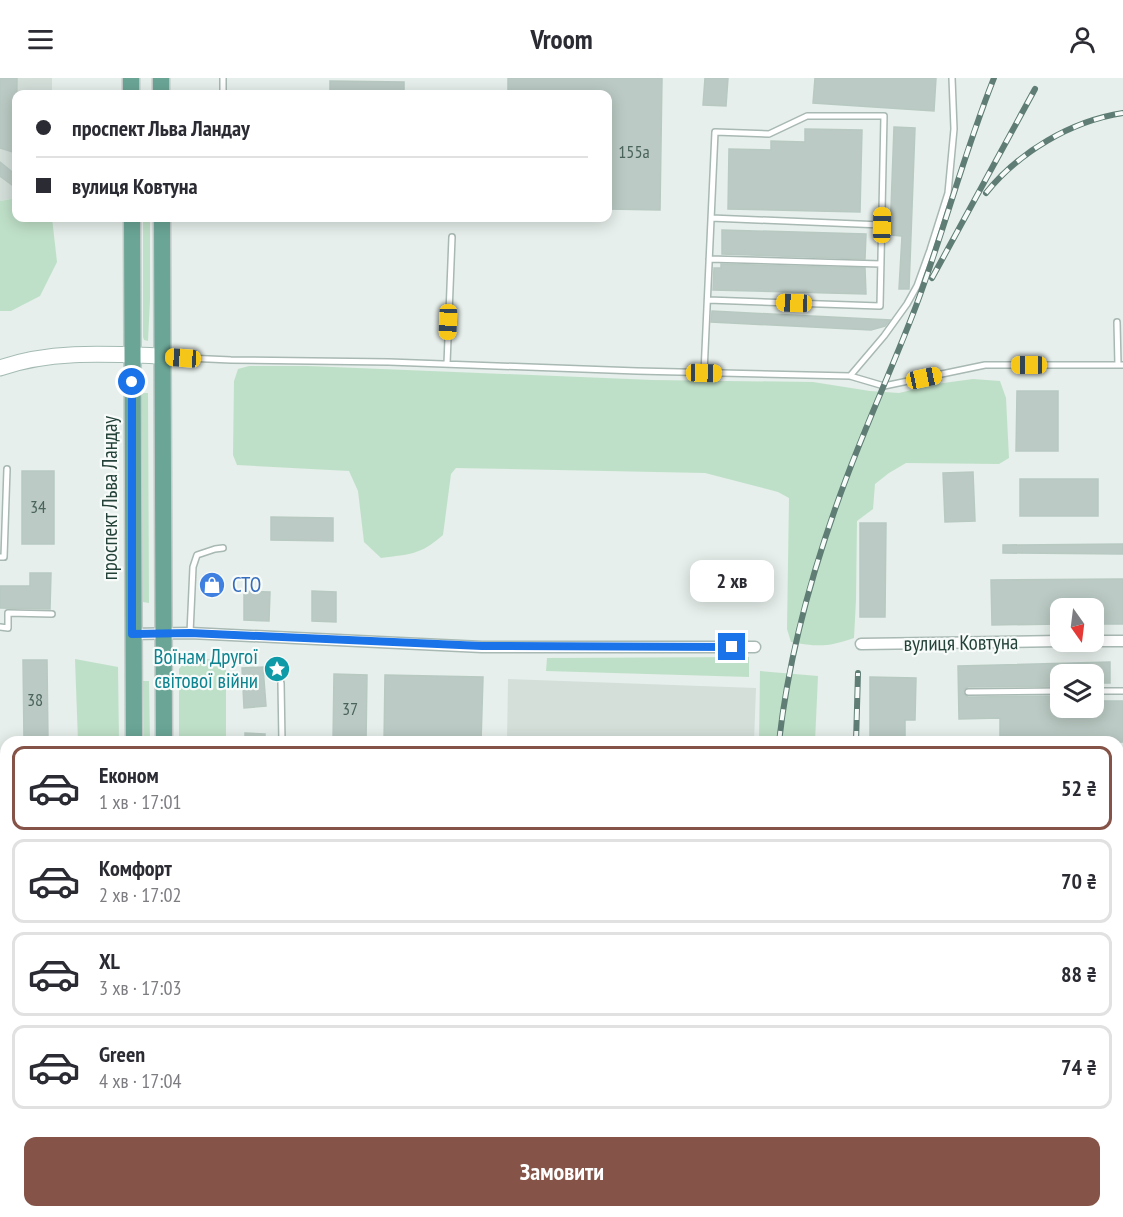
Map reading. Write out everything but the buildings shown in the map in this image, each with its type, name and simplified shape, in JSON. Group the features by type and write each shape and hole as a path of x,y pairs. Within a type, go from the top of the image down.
{"main road":[{"name":"проспект Льва Ландау","path":"132,222 134,736"},
{"path":"162,222 164,736"}],"street":[{"path":"0,368 22,361 50,357 162,356"},
{"path":"132,634 190,633 482,646 755,647"},
{"path":"1104,641 1123,640"},
{"name":"вулиця Ковтуна","path":"861,644 1050,641"}],"lane":[{"path":"850,376 884,336 907,304 933,240 948,193 955,111 952,78"},
{"path":"704,373 715,132 770,134 807,116 884,116 880,306 708,300"},
{"path":"711,218 882,225"},
{"path":"447,364 452,237"},
{"path":"709,259 881,264"},
{"path":"162,356 231,360 850,376 884,386 985,365 1121,365 1117,322"},
{"path":"0,557 4,557 7,469"},
{"path":"190,633 193,567 197,555 223,548"},
{"path":"0,627 8,628 8,613 52,614"},
{"path":"281,683 282,736"},
{"path":"1104,691 1123,690"},
{"path":"968,692 1050,691"}],"shaded area":[{"path":"0,78 52,78 52,90 12,90 12,199 0,201"},
{"path":"508,679 756,688 754,736 507,736"}],"green space":[{"path":"12,199 12,222 52,222 57,262 40,296 11,311 0,311 0,201"},
{"path":"143,222 150,222 148,341 143,337"},
{"path":"249,366 308,366 653,380 813,382 899,393 936,384 973,379 1000,381 1006,398 1009,458 999,464 906,463 875,484 873,509 857,521 854,638 830,645 808,645 791,642 787,629 789,498 778,492 705,473 456,468 451,474 443,535 415,553 381,558 364,542 358,491 349,471 237,465 233,455 234,381 238,369"},
{"path":"142,393 148,393 149,603 143,602"},
{"path":"749,657 749,677 546,671 547,658"},
{"path":"75,659 118,667 119,736 78,736"},
{"path":"202,659 219,659 226,668 226,736 179,736 179,669 184,663"},
{"path":"760,671 818,676 815,736 759,736"},
{"path":"143,681 149,681 150,736 144,736"}],"railway":[{"path":"780,736 796,642 823,543 854,457 916,306 994,78"},
{"path":"932,278 1035,89"},
{"path":"986,193 1014,164 1047,141 1084,123 1123,113"},
{"path":"856,736 858,673"}],"place":[{"name":"СТО","path":"212,585"},
{"name":"Воїнам Другої світової війни","path":"277,669"}],"route":[{"path":"132,382 132,634 190,633 482,646 732,647"}]}
